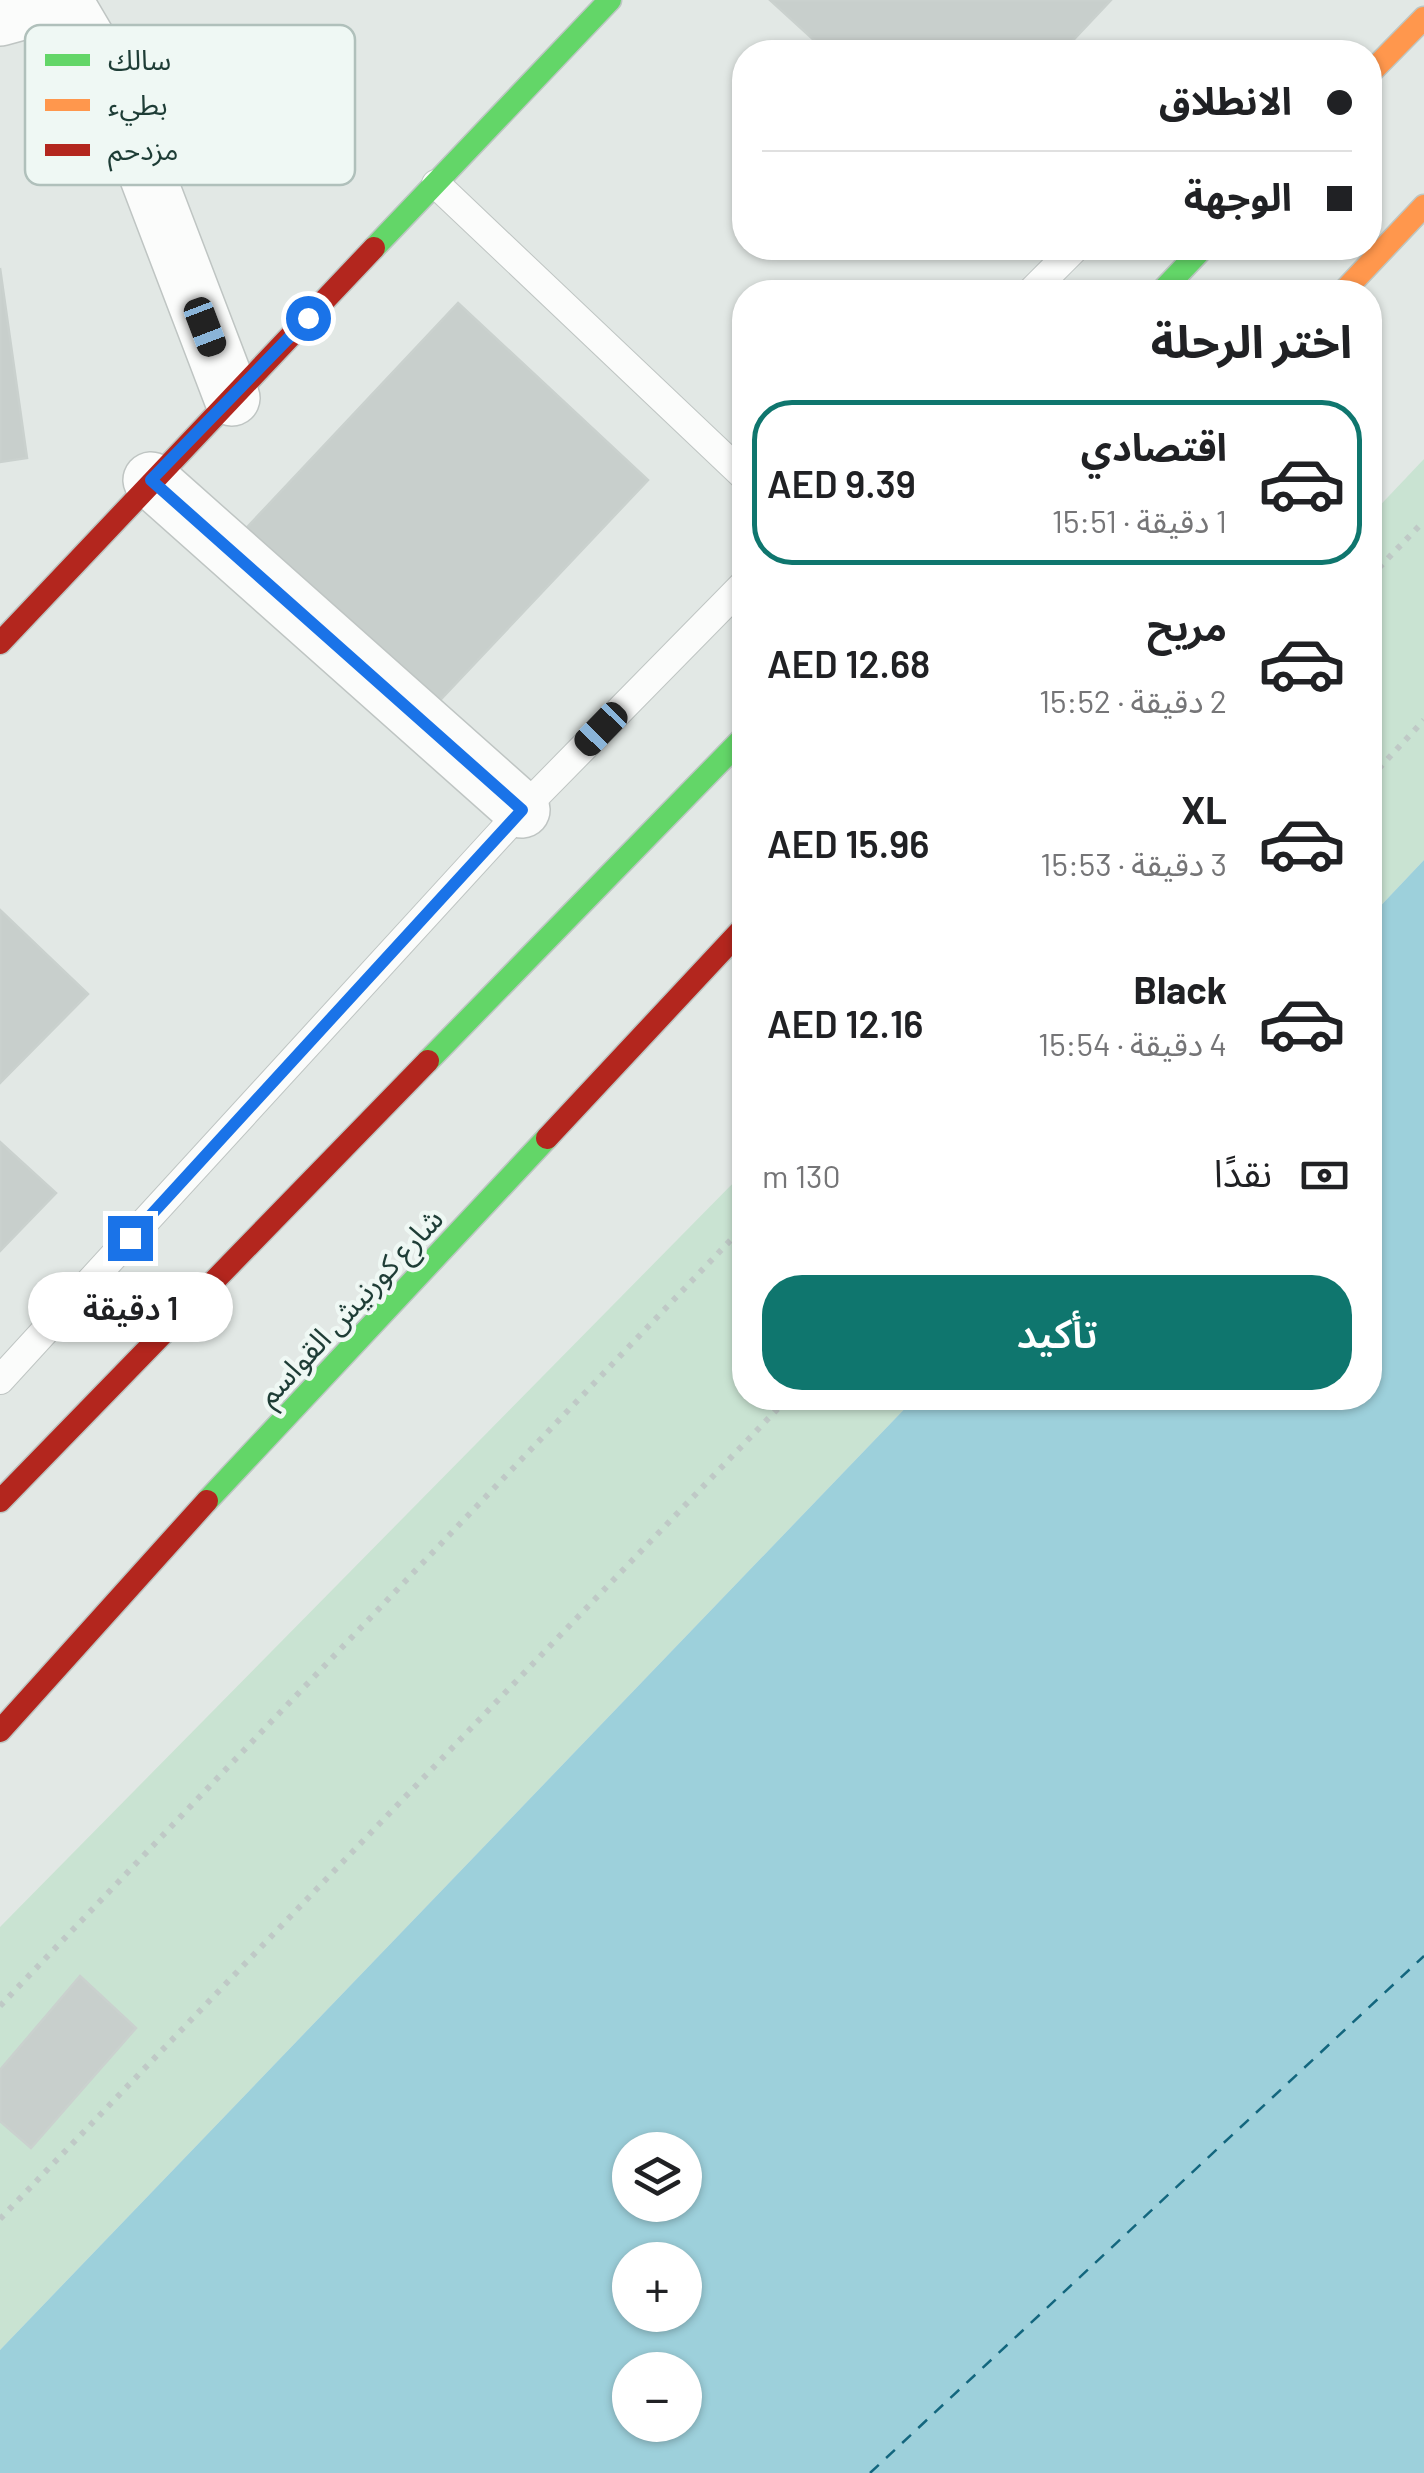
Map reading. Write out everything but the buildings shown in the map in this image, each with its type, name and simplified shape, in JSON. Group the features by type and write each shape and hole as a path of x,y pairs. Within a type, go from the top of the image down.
{"main road":[{"path":"0,643 610,0"},
{"path":"1382,61 1424,18"},
{"path":"1382,251 1424,206"},
{"path":"1172,280 1192,260"},
{"path":"1354,280 1373,260"},
{"path":"0,1500 732,749"},
{"name":"شارع كورنيش القواسم","path":"0,1731 170,1540 732,940"}],"street":[{"path":"0,18 65,0 79,25"},
{"path":"151,185 232,398"},
{"path":"151,480 522,810"}],"lane":[{"path":"436,184 732,465"},
{"path":"1043,280 1063,260"},
{"path":"0,1380 522,810 732,595"}],"path":[{"path":"1382,565 1424,521"},
{"path":"1382,765 1424,720"},
{"path":"0,2006 732,1239"},
{"path":"0,2219 776,1410"}],"green space":[{"path":"1424,459 1424,860 1382,904 1382,503"},
{"path":"732,1184 732,1410 903,1410 0,2350 0,1927"}],"water":[{"path":"1424,860 1424,2473 0,2473 0,2350 903,1410 1382,1410 1382,904"}],"ferry route":[{"path":"870,2473 1424,1956"}],"traffic: fast":[{"path":"374,248 610,0"},
{"path":"1172,280 1192,260"},
{"path":"428,1061 732,749"},
{"path":"207,1501 547,1138"}],"traffic: slow":[{"path":"1382,61 1424,18"},
{"path":"1382,251 1424,206"},
{"path":"1354,280 1373,260"}],"traffic: jam":[{"path":"0,643 374,248"},
{"path":"547,1138 732,940"},
{"path":"0,1501 428,1061"},
{"path":"0,1731 207,1501"}],"route":[{"path":"130,1238 522,810 151,480 308,318"}]}
